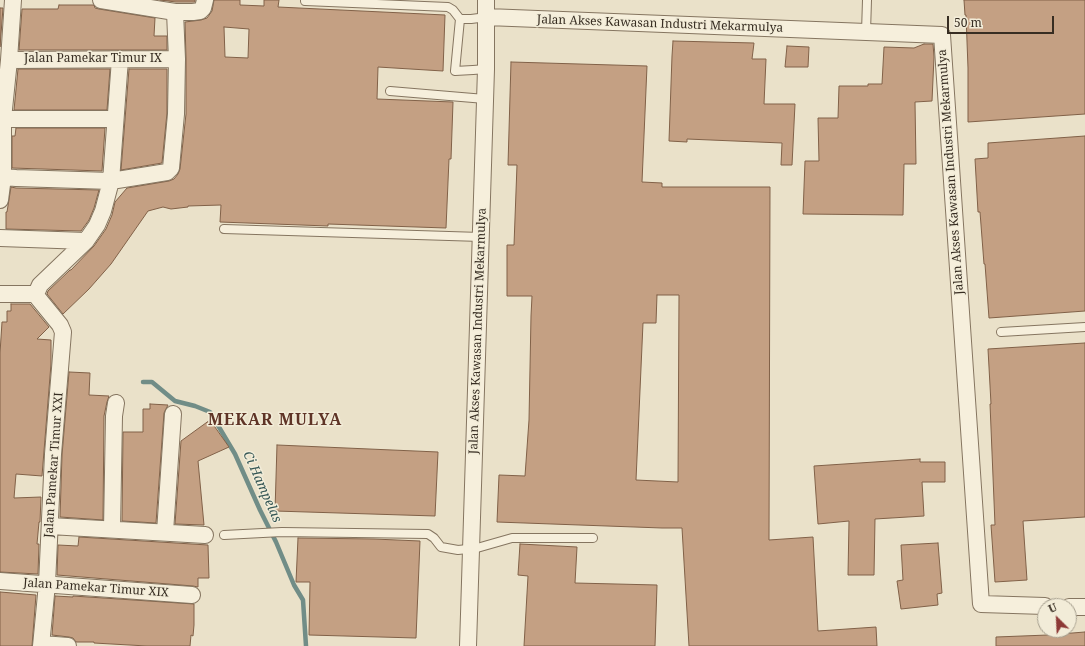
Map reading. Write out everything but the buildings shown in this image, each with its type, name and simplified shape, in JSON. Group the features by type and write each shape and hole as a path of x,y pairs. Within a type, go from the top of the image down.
{"street":[{"path":"0,200 3,177 2,124 6,63 13,0"},
{"path":"102,0 175,12 200,11 203,8 205,0"},
{"name":"Jalan Akses Kawasan Industri Mekarmulya","path":"468,646 486,69 486,0"},
{"path":"3,177 111,182 167,172 171,168 176,114 177,59 175,12"},
{"name":"Jalan Akses Kawasan Industri Mekarmulya","path":"487,17 942,35 981,604 1037,606"},
{"path":"0,294 36,294 40,285 86,241 97,225 103,211 111,182 120,59"},
{"name":"Jalan Pamekar Timur IX","path":"6,63 120,59 177,59"},
{"path":"2,124 116,119"},
{"path":"0,238 86,241"},
{"name":"Jalan Pamekar Timur XXI","path":"36,294 60,325 63,332 53,454 47,584 41,645"},
{"path":"112,529 114,416 116,403"},
{"path":"165,532 174,414"},
{"path":"50,526 205,535"},
{"name":"Jalan Pamekar Timur XIX","path":"0,581 192,595"},
{"path":"41,645 68,646"}],"lane":[{"path":"866,32 867,0"},
{"path":"305,1 448,7 453,10 460,19 455,70 486,69"},
{"path":"460,19 487,17"},
{"path":"390,91 485,99"},
{"path":"224,229 481,237"},
{"path":"1001,332 1085,327"},
{"path":"224,535 282,532 428,534 442,547 458,550 477,548 512,538 593,538"}],"waterway":[{"name":"Ci Hampelas","path":"143,382 152,382 175,401 195,406 210,412 235,454 276,542 294,585 303,600 306,646"}],"district":[{"name":"MEKAR MULYA","path":"275,420"}]}
